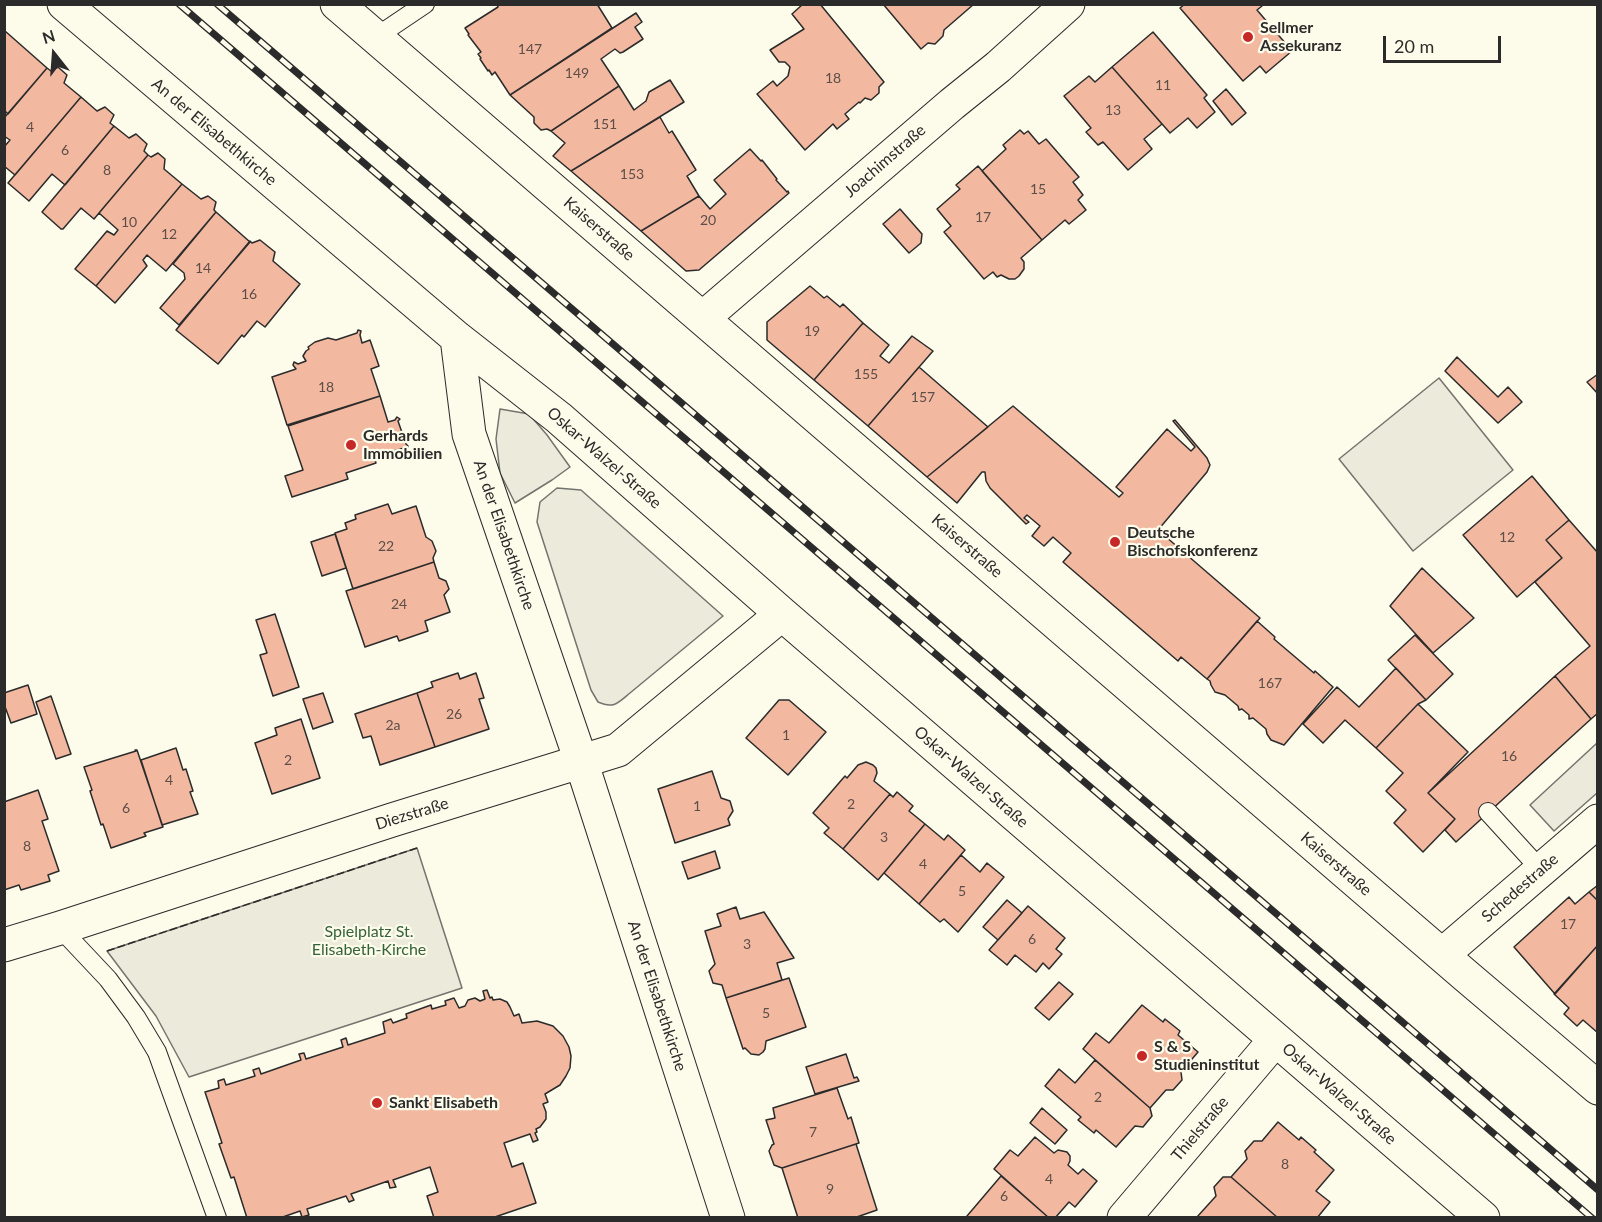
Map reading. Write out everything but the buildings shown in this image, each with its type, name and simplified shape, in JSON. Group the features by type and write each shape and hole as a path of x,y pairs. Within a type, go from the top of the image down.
{"street":[{"name":"An der Elisabethkirche","path":"64,4 456,338 469,434 581,761 728,1218"},
{"name":"Kaiserstraße","path":"337,4 1598,1088"},
{"name":"Joachimstraße","path":"703,318 998,67 1068,4"},
{"name":"Oskar-Walzel-Straße","path":"456,338 559,418 782,614 1483,1218"},
{"name":"Diezstraße","path":"4,945 618,750 782,614"},
{"name":"Schedestraße","path":"1454,965 1541,870 1598,820"},
{"name":"Thielstraße","path":"1124,1218 1275,1040"}],"lane":[{"path":"376,37 425,4"},
{"path":"1488,812 1541,870"},
{"path":"60,928 108,979 136,1017 157,1052 217,1218"}],"green space":[{"path":"1439,378 1513,470 1413,551 1339,459"},
{"path":"557,488 581,490 723,616 616,704 608,705 598,702 591,690 537,522 540,502"},
{"name":"Spielplatz St. Elisabeth-Kirche","path":"417,848 462,988 189,1077 156,1016 107,951"}],"shaded area":[{"path":"500,409 529,414 570,467 515,503 500,473 496,439"},
{"path":"1597,743 1597,793 1554,831 1530,805"}],"railway":[{"path":"179,4 1592,1218"},
{"path":"217,4 1598,1190"}],"fence":[{"path":"107,951 417,848"}],"place":[{"name":"Sellmer Assekuranz","path":"1248,37"},
{"name":"Gerhards Immobilien","path":"351,445"},
{"name":"Deutsche Bischofskonferenz","path":"1115,542"},
{"name":"S & S Studieninstitut","path":"1142,1056"},
{"name":"Sankt Elisabeth","path":"377,1103"}]}
